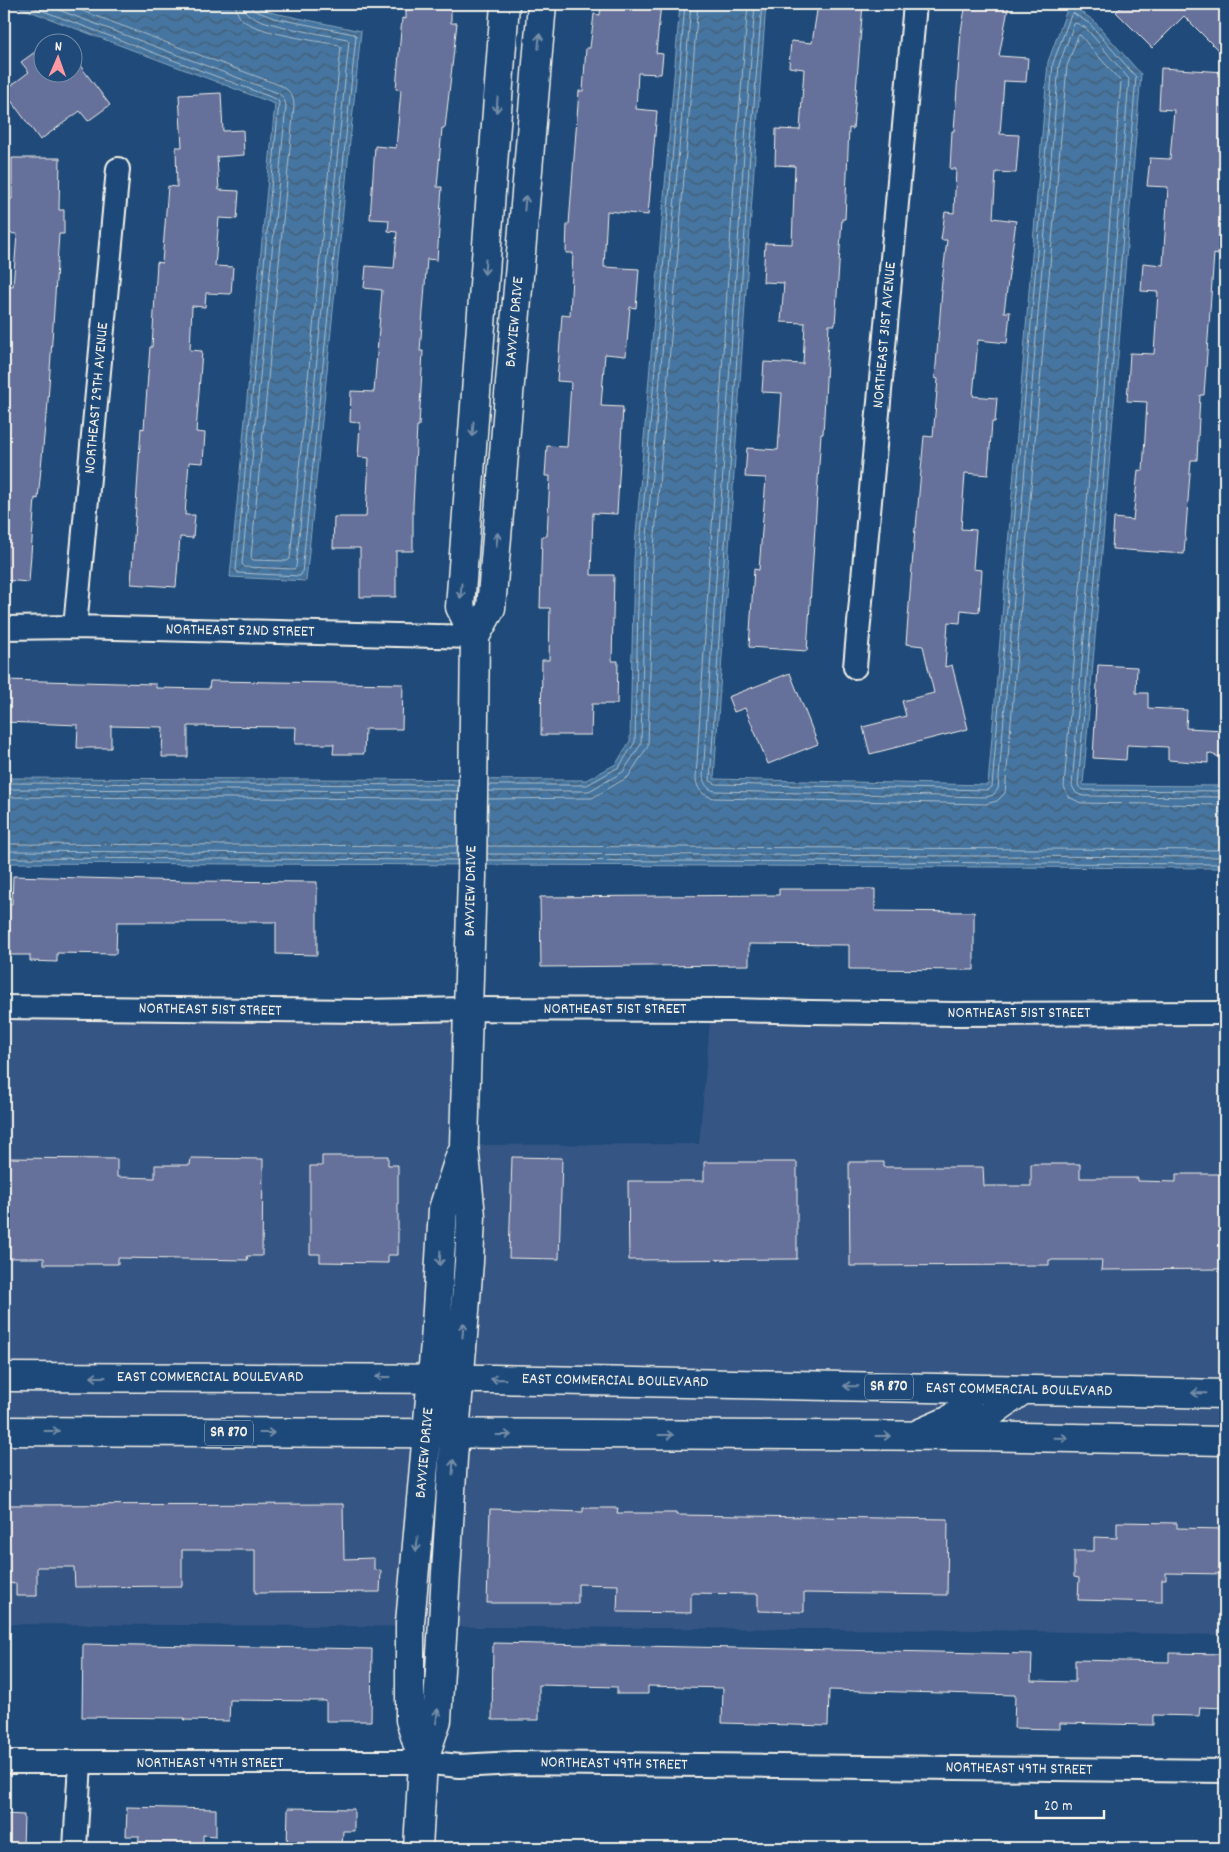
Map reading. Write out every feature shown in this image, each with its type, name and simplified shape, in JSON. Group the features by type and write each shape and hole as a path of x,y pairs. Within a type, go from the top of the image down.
{"street":[{"name":"BAYVIEW DRIVE","path":"418,1848 423,1762 437,1720 471,1216 464,1145 472,876 475,637 460,607 505,4"},
{"name":"BAYVIEW DRIVE","path":"475,637 491,608 542,4"},
{"name":"NORTHEAST 31ST AVENUE","path":"855,666 915,4"},
{"path":"500,74 536,76"},
{"name":"NORTHEAST 29TH AVENUE","path":"75,627 118,169"},
{"path":"488,230 522,232"},
{"path":"482,313 515,316"},
{"path":"470,474 502,476"},
{"name":"NORTHEAST 52ND STREET","path":"4,628 75,627 475,637"},
{"name":"NORTHEAST 51ST STREET","path":"4,1007 362,1012 468,1009 722,1010 955,1014 1225,1013"},
{"name":"BAYVIEW DRIVE","path":"423,1762 410,1720 410,1623 432,1378 443,1210 464,1145"},
{"name":"EAST COMMERCIAL BOULEVARD","path":"4,1377 460,1378 1225,1394"},
{"path":"911,1436 950,1420 964,1407 972,1388"},
{"path":"976,1436 983,1420 1022,1390"},
{"name":"SR 870","path":"4,1431 976,1436 1225,1441"},
{"name":"NORTHEAST 49TH STREET","path":"4,1762 423,1762 459,1766 515,1763 1225,1771"},
{"path":"74,1848 80,1763"}],"shaded area":[{"path":"4,1007 468,1017 464,1145 699,1144 710,1020 1225,1013 1225,1635 978,1630 4,1624"}],"water":[{"path":"11,4 249,4 274,13 361,31 306,581 230,577 275,104"},
{"path":"680,4 766,4 714,779 988,785 1048,62 1069,4 1093,20 1141,74 1083,785 1225,786 1225,868 4,863 4,778 586,780 616,764 630,741 634,559"}],"building":[{"path":"406,4 451,4 451,23 457,23 445,128 442,128 437,187 442,187 437,260 427,259 420,351 423,351 413,506 413,551 396,551 396,597 360,597 360,548 333,548 334,517 366,517 369,458 358,457 360,423 350,422 351,391 374,392 382,290 364,288 366,266 394,268 397,232 388,231 389,220 370,219 375,146 396,148 401,90 396,89 402,18 406,19"},
{"path":"601,4 661,4 656,53 663,54 661,74 638,73 636,109 657,111 648,215 607,211 604,267 639,269 636,308 630,307 626,356 605,354 601,406 623,407 617,514 593,513 591,575 614,575 612,661 618,661 617,704 592,704 591,735 541,735 542,660 549,660 550,608 540,608 542,536 547,536 550,476 545,476 547,446 567,447 571,382 557,381 562,315 570,316 573,253 566,253 567,224 569,224 579,91 583,91 586,48 590,48 594,14 600,15"},
{"path":"818,4 863,4 853,129 849,128 845,219 842,219 835,325 829,325 807,651 749,647 754,569 759,570 766,478 745,477 747,448 778,450 782,393 762,392 764,362 803,364 805,323 781,322 784,283 763,282 765,243 792,244 795,166 775,165 776,129 800,130 804,69 789,67 791,41 812,43"},
{"path":"966,4 1009,4 999,56 1028,58 1026,82 1004,81 1000,134 1019,135 1016,173 996,172 993,218 1016,221 1004,312 1010,312 1007,343 978,340 973,396 997,398 995,422 992,422 988,475 965,473 961,529 976,530 973,569 982,570 979,612 961,610 960,623 948,622 945,667 952,665 968,729 870,754 863,727 906,716 902,701 934,693 923,646 906,644 924,436 933,437 938,379 935,378 941,290 947,240 941,240 945,212 954,213 956,169 950,169 952,131 954,131 961,31"},
{"path":"1125,4 1225,4 1225,57 1184,16 1152,48 1116,12"},
{"path":"32,54 32,82 82,82 82,68 110,105 88,121 80,111 40,140 4,91 29,72 21,62"},
{"path":"1161,68 1225,72 1225,163 1218,255 1214,254 1204,395 1200,395 1197,460 1191,460 1184,554 1112,549 1114,518 1133,520 1138,470 1143,471 1147,402 1127,401 1130,353 1154,354 1158,292 1141,291 1143,263 1163,265 1168,187 1147,186 1150,158 1170,159 1174,110 1159,109"},
{"path":"221,93 223,131 243,130 244,155 217,157 219,190 239,191 237,219 219,218 215,266 233,267 231,294 206,293 205,307 192,306 190,350 202,351 196,432 205,433 203,463 189,462 185,515 195,515 193,538 180,537 176,587 131,584 141,428 144,429 150,347 152,347 157,262 162,263 168,186 177,187 176,147 182,147 179,95"},
{"path":"12,158 60,158 59,210 64,210 64,234 59,234 47,416 38,499 35,498 29,582 4,580 4,285 13,286 17,234 4,233 4,199 12,199"},
{"path":"1098,665 1137,667 1136,693 1148,693 1148,708 1187,710 1186,728 1225,730 1225,759 1208,753 1208,763 1168,760 1168,747 1127,745 1126,760 1093,758"},
{"path":"790,673 818,744 768,764 745,708 734,712 728,697"},
{"path":"4,680 156,684 156,688 209,689 210,681 403,684 402,729 365,729 364,754 333,754 334,744 295,744 296,727 188,726 188,757 162,757 163,727 111,726 111,748 77,748 78,725 4,722"},
{"path":"13,876 187,881 317,882 317,955 276,954 276,922 117,922 116,954 57,953 57,962 30,961 30,955 4,955 4,904 12,904"},
{"path":"779,889 875,889 875,911 974,912 974,970 849,969 849,945 749,944 749,965 541,967 540,897 779,895"},
{"path":"322,1156 388,1156 388,1165 398,1165 398,1255 388,1255 388,1263 320,1262 320,1254 310,1254 310,1166 322,1166"},
{"path":"512,1157 562,1158 559,1259 509,1258"},
{"path":"4,1158 117,1159 117,1177 155,1178 155,1165 190,1165 191,1158 263,1159 262,1256 247,1256 248,1260 118,1258 118,1264 44,1264 44,1258 4,1258"},
{"path":"704,1162 797,1162 797,1259 629,1260 628,1181 704,1181"},
{"path":"849,1162 884,1162 884,1167 983,1167 984,1186 1031,1186 1031,1164 1080,1164 1080,1178 1138,1178 1138,1181 1176,1182 1176,1174 1225,1174 1225,1269 1101,1270 1102,1260 1049,1260 1049,1265 850,1266"},
{"path":"343,1504 344,1559 374,1558 374,1570 381,1571 380,1592 255,1593 255,1550 182,1550 182,1586 75,1587 74,1567 37,1567 37,1596 16,1596 16,1583 4,1584 4,1505"},
{"path":"583,1508 618,1508 617,1513 676,1513 676,1515 948,1519 947,1595 804,1593 804,1612 758,1611 758,1594 691,1593 691,1613 617,1612 618,1585 578,1584 578,1603 487,1603 490,1509 583,1512"},
{"path":"1117,1522 1177,1523 1177,1528 1225,1529 1225,1574 1166,1573 1166,1580 1162,1580 1162,1602 1078,1600 1079,1578 1074,1577 1074,1551 1094,1551 1094,1537 1117,1538"},
{"path":"493,1643 1032,1654 1031,1681 1075,1682 1075,1660 1169,1662 1169,1653 1225,1654 1225,1708 1200,1707 1199,1716 1153,1715 1153,1725 1060,1723 1060,1729 1014,1728 1015,1695 829,1690 828,1726 722,1723 723,1688 648,1686 648,1694 617,1694 617,1687 539,1685 539,1720 492,1720"},
{"path":"83,1644 372,1649 371,1721 326,1721 326,1701 230,1700 229,1721 184,1720 185,1718 82,1717"},
{"path":"127,1807 216,1809 216,1836 203,1835 203,1848 138,1848 139,1836 126,1836"},
{"path":"288,1808 354,1809 354,1831 343,1831 342,1848 287,1848"},
{"path":"4,1814 24,1815 23,1848 4,1848"}]}
